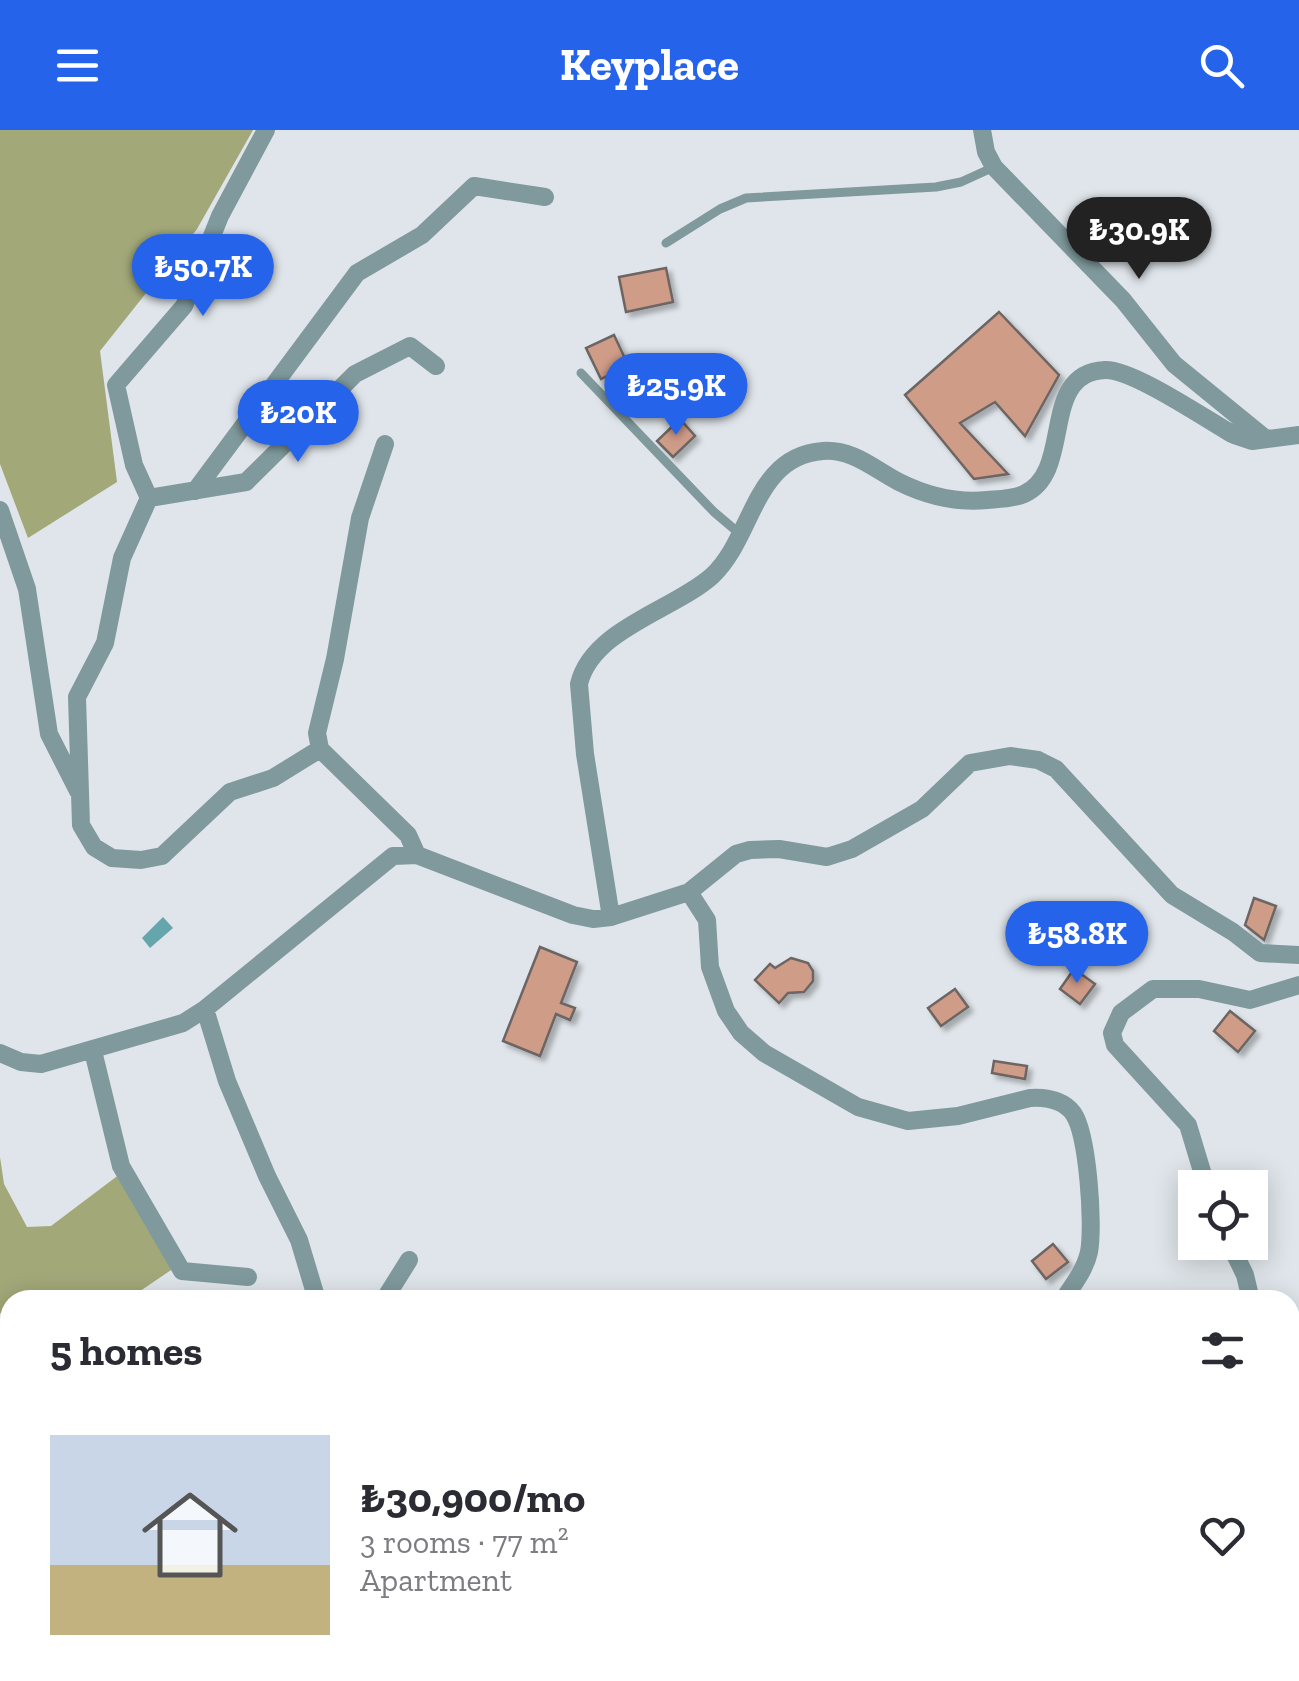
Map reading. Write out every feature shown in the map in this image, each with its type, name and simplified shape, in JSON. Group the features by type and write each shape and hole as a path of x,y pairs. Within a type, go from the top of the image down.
{"street":[{"path":"266,130 220,216 184,306 116,386 134,466 149,498 122,558 104,643 77,697 81,824 94,847 112,858 141,860 162,856 230,792 272,778 320,749"},
{"path":"982,130 994,167 1123,300 1174,364 1266,439"},
{"path":"195,491 357,273 422,234 474,186 545,197"},
{"path":"149,498 246,482 355,374 410,346 436,366"},
{"path":"611,917 585,754 579,684 582,674 593,655 655,610 708,579 721,566 772,475 790,461 809,453 845,453 922,492 946,499 968,502 1018,497 1039,484 1048,472 1059,416 1072,388 1085,376 1102,370 1127,375 1234,435 1252,441 1299,436"},
{"path":"386,444 360,518 335,659 317,733 320,749 408,835 418,855"},
{"path":"0,510 26,588 49,734 80,796"},
{"path":"0,1052 21,1062 41,1064 183,1023 384,860 402,854 418,855 573,916 611,917 689,892 736,854 750,850 780,849 828,857 852,849 922,810 970,763 1010,756 1038,760 1056,769 1172,895 1260,953 1299,955"},
{"path":"689,892 707,920 710,967 726,1011 741,1033 764,1053 858,1107 882,1116 934,1120 1030,1098 1055,1100 1075,1116 1086,1160 1091,1236 1082,1271 1070,1290"},
{"path":"1202,1170 1188,1125 1114,1044 1112,1033 1121,1013 1153,989 1199,989 1250,1000 1299,984"},
{"path":"205,1009 228,1081 267,1176 300,1240 314,1290"},
{"path":"93,1052 122,1166 182,1272 248,1277"},
{"path":"390,1290 409,1260"},
{"path":"1238,1260 1249,1290"}],"lane":[{"path":"666,243 720,209 746,198 936,187 961,182 994,167"},
{"path":"581,373 714,512 740,534"}],"green space":[{"path":"0,130 253,130 197,229 100,351 117,482 28,538 0,464"},
{"path":"0,1157 4,1184 27,1227 51,1226 120,1174 174,1268 142,1290 0,1290"}],"water":[{"path":"163,917 173,928 150,948 142,938"}],"building":[{"path":"666,268 673,302 626,312 619,277"},
{"path":"999,312 1059,375 1025,436 995,402 960,423 1008,474 974,479 905,395"},
{"path":"614,335 628,365 601,379 586,348"},
{"path":"680,419 695,436 673,457 657,441"},
{"path":"1254,898 1276,906 1264,940 1245,925"},
{"path":"540,947 577,962 561,1003 575,1008 570,1020 556,1014 540,1056 503,1041"},
{"path":"791,958 808,963 813,981 804,992 788,993 779,1003 755,980 770,964 775,968"},
{"path":"1074,969 1095,984 1080,1004 1060,989"},
{"path":"955,989 968,1007 941,1026 928,1008"},
{"path":"1230,1011 1255,1031 1238,1052 1214,1031"},
{"path":"994,1061 1027,1066 1025,1079 992,1073"},
{"path":"1053,1244 1068,1262 1046,1279 1032,1261"}]}
